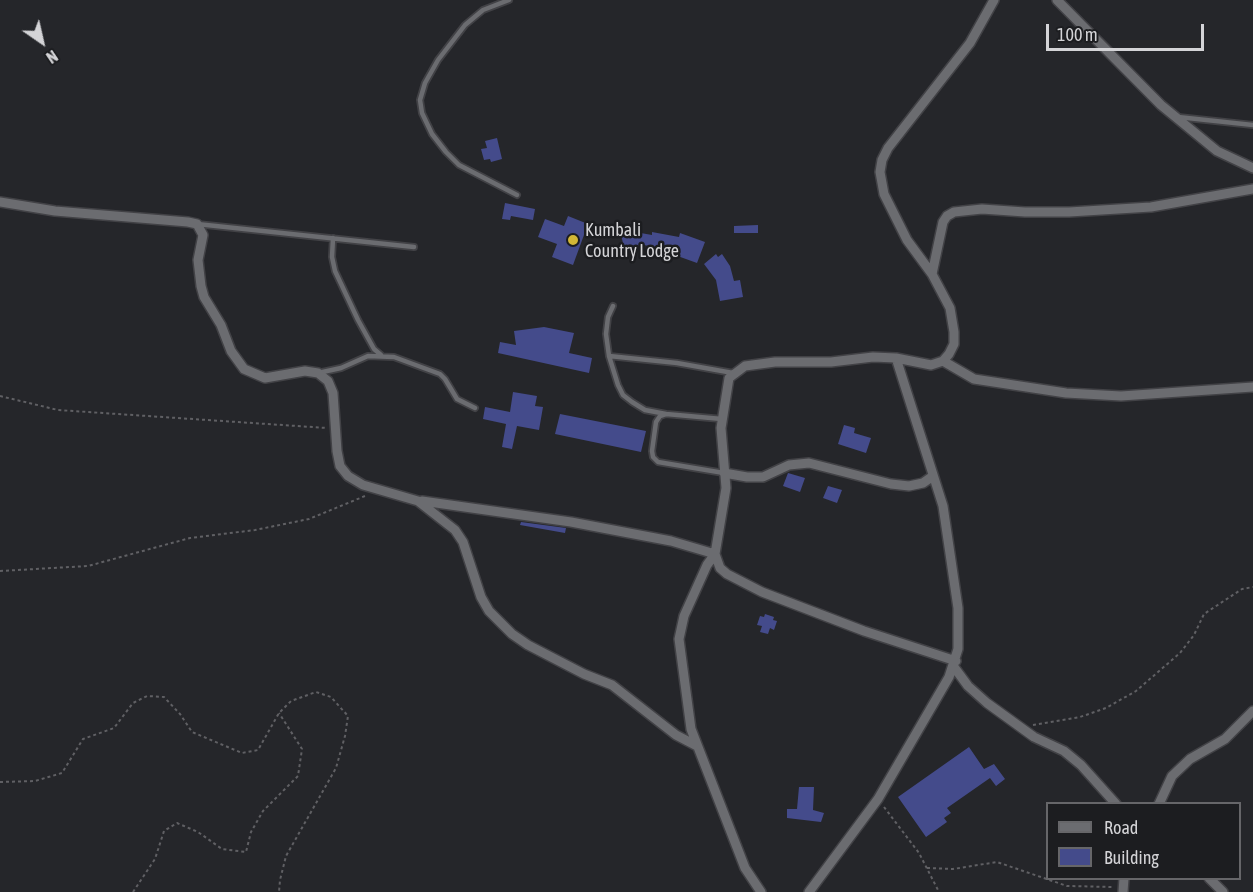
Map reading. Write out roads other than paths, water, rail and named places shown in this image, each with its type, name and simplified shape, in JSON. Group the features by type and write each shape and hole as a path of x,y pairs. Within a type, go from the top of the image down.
{"street":[{"path":"761,892 745,868 714,783 697,747 692,729 680,639 684,616 707,565 715,554 726,488 722,419 729,378 745,366 757,363 896,358 931,364 943,361 954,344 950,308 932,274 907,240 884,194 880,172 882,160 888,148 970,44 994,0"},
{"path":"1057,0 1174,117 1217,151 1253,168"},
{"path":"932,274 943,222 954,212 982,209 1047,212 1151,207 1253,189"},
{"path":"0,202 55,210 197,224 203,235 198,260 204,297 221,325 238,362 244,369 265,378 305,371 318,373 328,381 333,393 340,466 348,476 363,485 418,501 571,522 671,541 715,554"},
{"path":"809,892 878,799 955,664 959,637 957,598 943,506 896,358"},
{"path":"943,361 974,379 1066,393 1121,396 1253,387"},
{"path":"724,473 763,477 789,465 809,463 891,484 909,486 923,483 933,476"},
{"path":"418,501 455,530 463,542 481,597 499,622 528,645 584,674 612,685 676,735 697,747"},
{"path":"715,554 720,568 727,574 762,592 955,664 968,686 1019,727 1064,752 1081,765 1114,802"},
{"path":"1160,802 1172,776 1190,759 1225,739 1253,711"},
{"path":"1210,880 1223,892"}],"lane":[{"path":"509,0 483,10 465,25 438,60 425,83 420,100 422,113 432,134 459,165 517,195"},
{"path":"1174,117 1253,124"},
{"path":"197,224 414,247"},
{"path":"333,238 332,257 335,271 358,320 374,349 381,355"},
{"path":"613,306 608,317 606,334 609,356 623,395 645,410 722,419"},
{"path":"318,373 341,368 359,359 381,355 394,357 440,374 457,399 475,408"},
{"path":"609,356 677,363 733,373"},
{"path":"666,414 660,416 656,422 653,457 658,462 724,473"}],"place":[{"name":"Kumbali Country Lodge","path":"573,240"}]}
